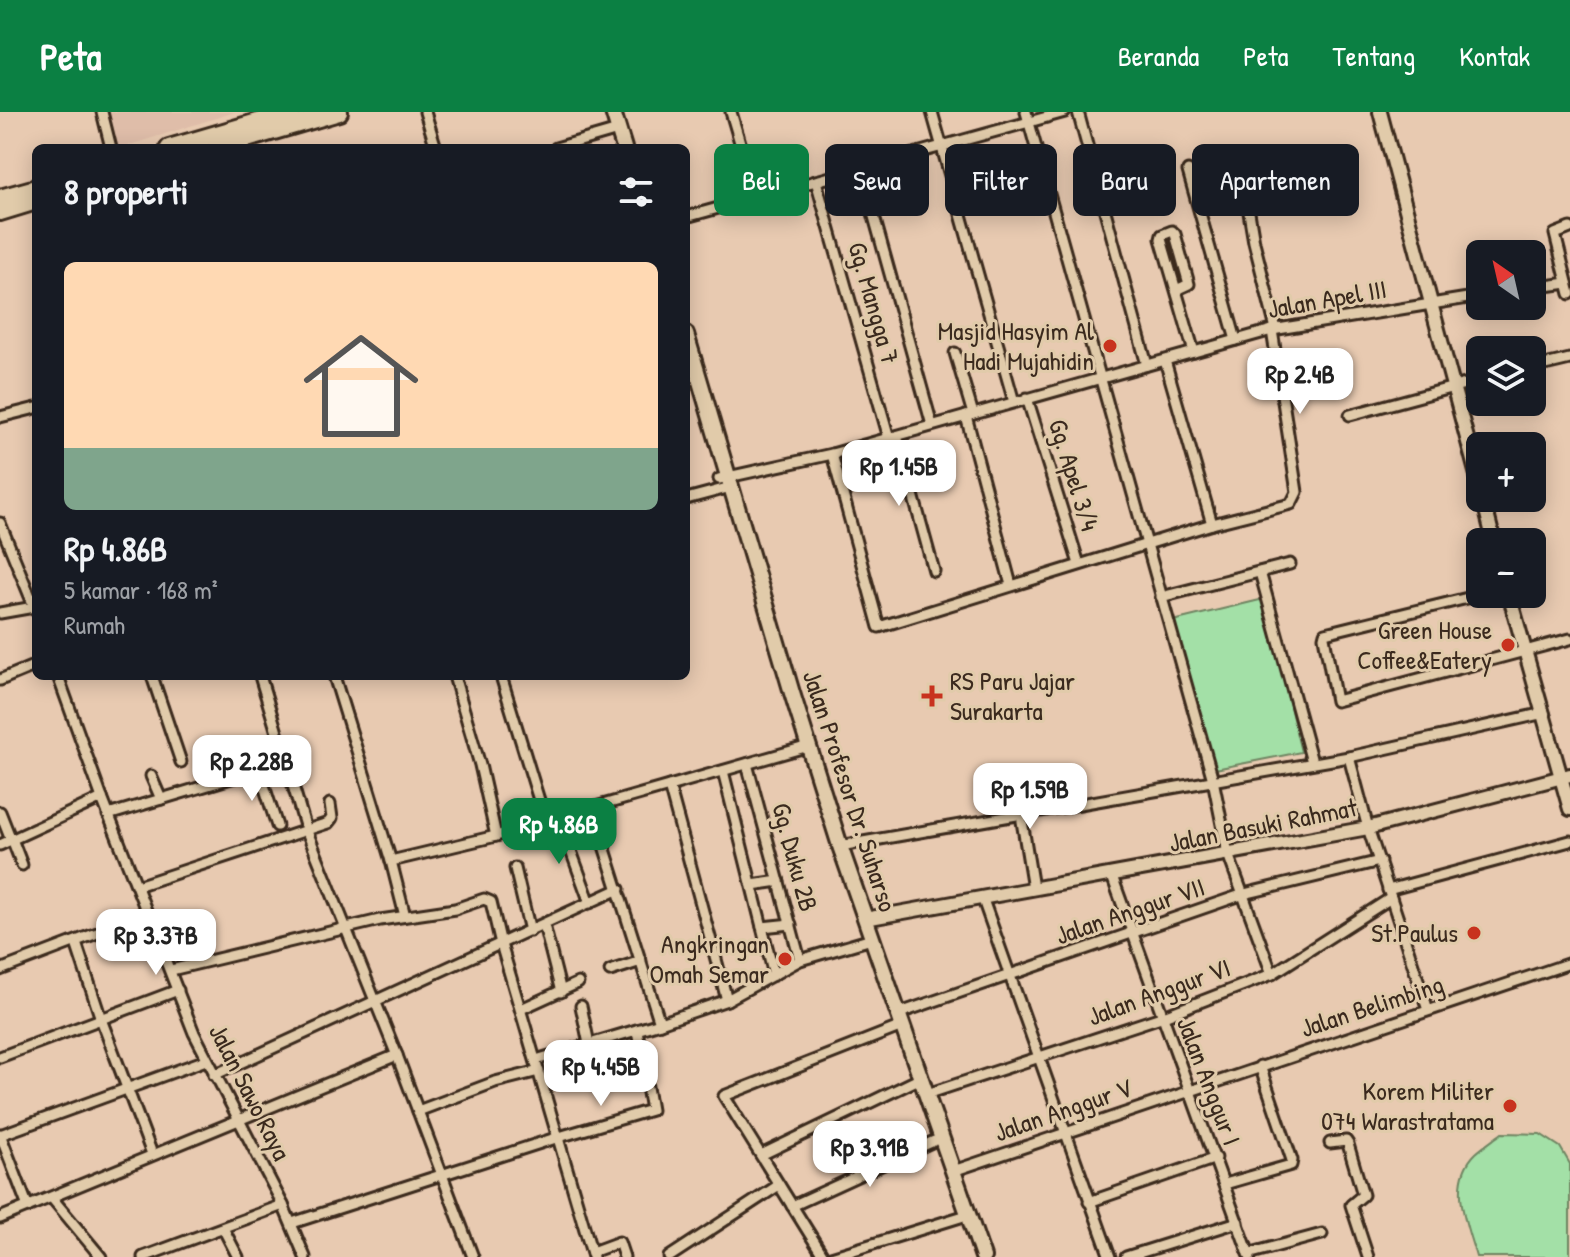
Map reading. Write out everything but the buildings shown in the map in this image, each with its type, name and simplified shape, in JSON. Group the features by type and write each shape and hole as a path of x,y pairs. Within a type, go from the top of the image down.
{"highway":[{"path":"183,144 292,112"},
{"path":"230,144 339,112"},
{"path":"0,198 32,189"},
{"path":"0,212 32,202"}],"main road":[{"path":"613,112 623,144"},
{"path":"620,112 630,144"},
{"name":"Jalan Profesor Dr. Suharso","path":"690,349 725,483"},
{"name":"Jalan Profesor Dr. Suharso","path":"690,372 805,747 862,920"},
{"name":"Jalan Profesor Dr. Suharso","path":"805,747 918,1080 934,1141 983,1257"},
{"name":"Jalan Profesor Dr. Suharso","path":"918,1080 927,1094 953,1171 975,1257"}],"street":[{"path":"102,112 110,144"},
{"path":"425,112 435,144"},
{"path":"731,112 740,144"},
{"path":"932,112 1014,402"},
{"path":"809,183 942,146 1027,117 1065,112"},
{"path":"1078,112 1147,365"},
{"path":"1380,112 1466,432"},
{"path":"1027,117 1213,780 1228,854 1272,974"},
{"path":"570,144 618,130"},
{"path":"1188,171 1236,340"},
{"name":"Gg. Mangga 7","path":"816,181 934,571"},
{"path":"690,216 714,209"},
{"path":"874,216 932,425"},
{"path":"832,454 879,627 1212,524 1287,506 1296,499 1297,492 1274,330 1250,216"},
{"path":"1570,228 1555,234 1570,294"},
{"path":"1176,290 1189,284 1172,231 1162,235 1161,239 1194,352"},
{"path":"1546,286 1567,283"},
{"name":"Jalan Apel III","path":"690,497 725,483 1274,330 1466,298"},
{"path":"955,353 1011,585"},
{"path":"1546,365 1570,359"},
{"path":"1166,364 1212,524"},
{"path":"1350,415 1466,383"},
{"name":"Gg. Apel 3/4","path":"1027,398 1079,564"},
{"path":"0,417 32,409"},
{"path":"0,523 4,544 32,603"},
{"path":"1161,597 1290,564"},
{"path":"1260,572 1312,762"},
{"path":"1466,598 1325,633 1336,701 1570,639"},
{"path":"1513,608 1565,776 1570,809"},
{"path":"0,613 32,609"},
{"path":"0,680 32,667"},
{"name":"Jalan Sawo Raya","path":"59,680 108,815 206,1060 241,1121 292,1223 305,1257"},
{"path":"153,680 181,762"},
{"path":"261,680 306,829 397,1055 473,1257"},
{"path":"335,680 405,916"},
{"path":"455,680 480,765 496,836"},
{"path":"502,680 546,823"},
{"path":"840,846 1349,757 1544,713"},
{"path":"391,861 546,823 805,747"},
{"path":"1349,757 1368,828 1428,1010"},
{"path":"108,815 285,762"},
{"name":"Gg. Duku 2B","path":"747,764 800,960"},
{"path":"259,770 277,826"},
{"path":"723,771 774,975"},
{"path":"151,776 161,799"},
{"name":"Jalan Basuki Rahmat","path":"862,920 1368,828 1565,776"},
{"path":"669,786 727,1000"},
{"path":"0,845 102,798"},
{"path":"137,886 331,821 330,804"},
{"path":"592,808 660,1023"},
{"path":"0,812 22,865"},
{"path":"1021,815 1033,888"},
{"path":"559,818 590,903"},
{"name":"Jalan Anggur VI","path":"927,1094 1161,1017 1272,974 1390,894 1570,841"},
{"name":"Jalan Anggur VII","path":"761,1155 724,1100 726,1094 1009,977 1244,894 1380,861"},
{"path":"515,868 530,931"},
{"name":"Jalan Anggur I","path":"1112,876 1249,1255"},
{"path":"752,885 779,881"},
{"path":"214,1075 619,889"},
{"path":"982,897 1110,1257"},
{"path":"171,970 346,928 488,900 593,1254 619,1242 624,1257"},
{"path":"0,970 147,914"},
{"path":"762,927 791,924"},
{"path":"544,925 561,992"},
{"path":"536,1060 727,1000 800,960 868,940"},
{"path":"76,943 152,1154"},
{"path":"610,971 641,961"},
{"name":"Jalan Belimbing","path":"1188,1091 1570,963"},
{"path":"521,1009 578,983"},
{"path":"0,1057 178,990"},
{"path":"581,1006 589,1044"},
{"path":"292,1223 651,1110 637,1030"},
{"path":"0,1218 397,1055"},
{"path":"28,1207 0,1134 206,1060"},
{"path":"1225,1184 1291,1165 1292,1160 1260,1066"},
{"path":"418,1111 495,1082 539,1071"},
{"path":"824,1257 761,1155 918,1080"},
{"name":"Jalan Anggur V","path":"953,1171 1188,1091"},
{"path":"792,1206 934,1141"},
{"path":"1330,1143 1346,1141 1348,1144 1363,1195 1351,1205 1368,1257"},
{"path":"1089,1202 1216,1158"},
{"path":"669,1257 779,1185"},
{"path":"52,1198 101,1257"},
{"path":"143,1257 283,1205"},
{"path":"831,1257 851,1254 964,1216"},
{"path":"1126,1257 1238,1222"},
{"path":"223,1228 238,1257"},
{"path":"1249,1255 1322,1234"}],"shaded area":[{"path":"103,112 235,112 133,144 112,144"}],"green space":[{"path":"1264,599 1301,752 1215,769 1173,621"},
{"path":"1502,1133 1540,1134 1560,1147 1570,1164 1570,1257 1476,1257 1464,1217 1462,1177 1476,1153"}],"place":[{"name":"Masjid Hasyim Al Hadi Mujahidin","path":"1110,346"},
{"name":"Green House Coffee&Eatery","path":"1508,645"},
{"name":"RS Paru Jajar Surakarta","path":"932,696"},
{"name":"St.Paulus","path":"1474,933"},
{"name":"Angkringan Omah Semar","path":"785,959"},
{"name":"Korem Militer 074 Warastratama","path":"1510,1106"}]}
